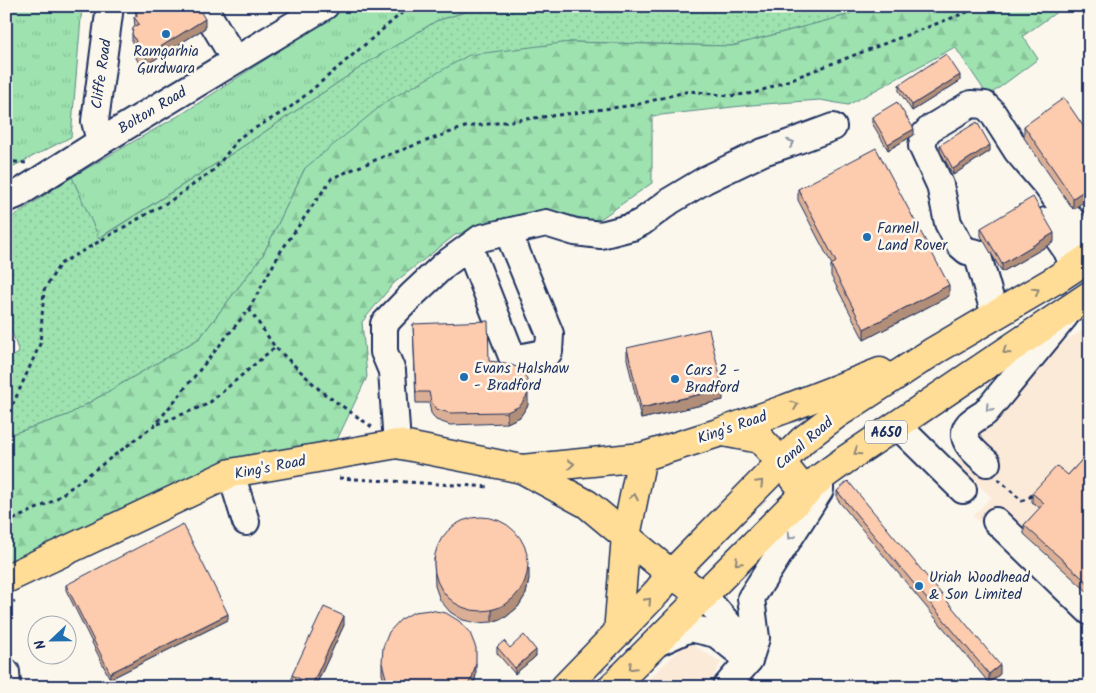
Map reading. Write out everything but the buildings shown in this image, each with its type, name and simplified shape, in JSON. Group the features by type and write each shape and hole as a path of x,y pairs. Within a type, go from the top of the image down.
{"main road":[{"name":"Canal Road","path":"566,687 671,574 803,440 837,414 934,351 1055,280 1084,256"},
{"name":"A650","path":"612,687 813,486 845,460 1083,299"},
{"name":"King's Road","path":"522,469 642,457 722,432 934,351"},
{"path":"722,432 760,439 781,462 813,486"},
{"name":"King's Road","path":"11,590 232,473 397,442 522,469 587,504 671,574 704,596"},
{"path":"618,633 626,536 642,457"}],"street":[{"name":"Cliffe Road","path":"100,142 94,121 110,6"},
{"path":"202,6 235,60"},
{"name":"Bolton Road","path":"6,200 325,6"},
{"path":"995,315 977,253 968,251 960,245 948,223 940,185 922,146 925,134 931,128 971,104 986,105 1017,152 1047,186 1084,256"},
{"path":"397,442 392,371 384,352 384,324 444,265 481,238 546,223 575,232 601,235 632,227 698,184 748,159 833,127"},
{"path":"1046,221 1068,251 1084,256"},
{"path":"469,247 513,359 550,352 550,334 508,232"},
{"path":"987,463 965,440 968,424 985,413 1083,299"},
{"path":"897,425 963,490"},
{"path":"232,473 246,522"},
{"path":"726,687 749,660 756,638 751,598 820,490 813,486"},
{"path":"996,521 1090,612"},
{"path":"704,596 738,636 749,660"},
{"path":"654,644 690,628 716,634 749,660"},
{"path":"6,672 7,687"}],"path":[{"path":"6,410 14,402 40,344 44,290 60,264 173,199 214,170 240,136 308,94 410,6"},
{"path":"156,425 249,309 281,251 332,178 465,126 635,105 689,91 728,96 755,93 983,6"},
{"path":"22,167 29,163"},
{"path":"249,309 274,347 322,392 397,442"},
{"path":"6,523 53,501 156,425 208,404 274,347"},
{"path":"1090,428 1087,431 1090,434"},
{"path":"335,478 499,488"},
{"path":"6,605 11,590"}],"shaded area":[{"path":"1090,326 1090,625 973,516 991,497 955,463 1054,347"},
{"path":"688,642 721,662 708,687 640,687"}],"green space":[{"path":"6,6 82,6 71,137 6,170"},
{"path":"351,6 484,6 436,21 370,61 242,147 99,238 72,177 185,112 329,18"},
{"path":"484,6 868,6 844,16 731,46 570,42 305,168 263,255 200,338 68,415 6,436 6,360 19,353 6,314 6,221 72,177 100,238 242,147 370,61 436,21"},
{"path":"868,6 1065,6 1023,36 1038,59 988,96 955,47 848,105 820,100 751,105 652,116 652,183 596,222 562,213 517,215 455,235 394,283 362,322 367,377 335,444 6,567 6,436 68,415 200,338 263,255 305,168 387,101 469,55 570,42 731,46 844,16"}],"place":[{"name":"Ramgarhia Gurdwara","path":"166,34"},
{"name":"Farnell Land Rover","path":"867,237"},
{"name":"Evans Halshaw - Bradford","path":"464,377"},
{"name":"Cars 2 - Bradford","path":"675,379"},
{"name":"Uriah Woodhead & Son Limited","path":"919,586"}]}
